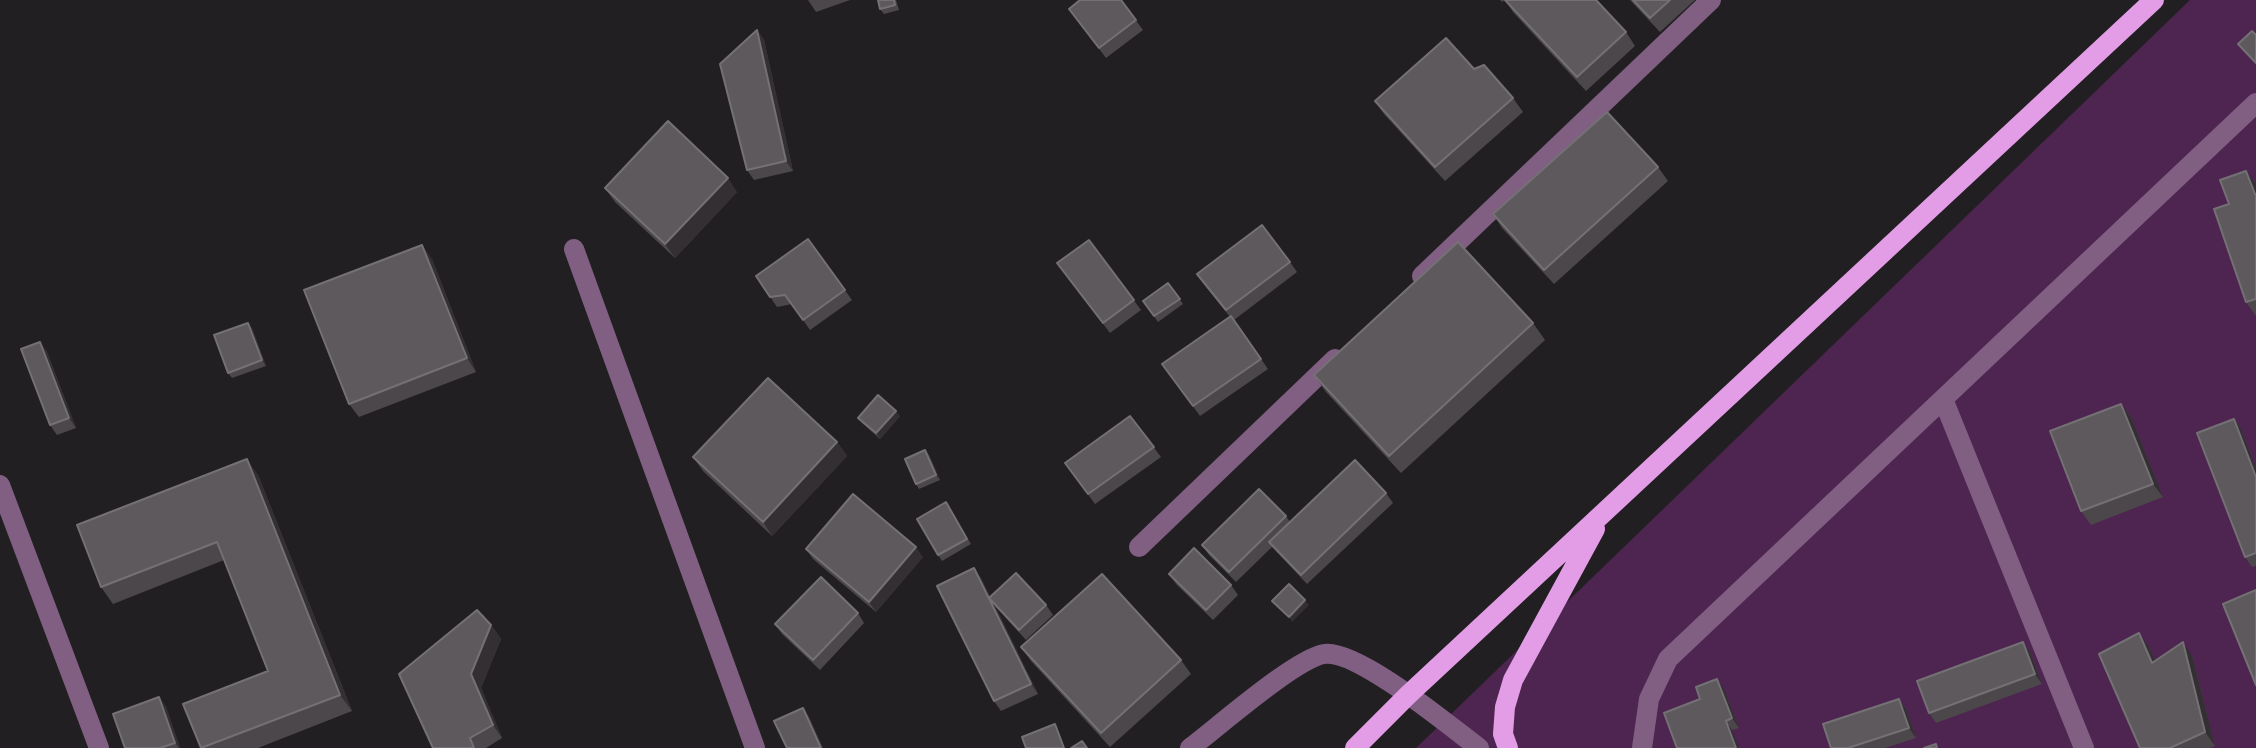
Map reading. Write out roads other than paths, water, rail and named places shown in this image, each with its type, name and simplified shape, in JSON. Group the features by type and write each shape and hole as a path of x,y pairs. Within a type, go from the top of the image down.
{"main road":[{"path":"1355,748 1408,695 2154,0"},
{"path":"1508,748 1503,734 1505,707 1513,680 1605,511"}],"street":[{"path":"1402,295 1711,0"},
{"path":"1642,748 1649,699 1668,659 2256,103"},
{"path":"574,249 755,748"},
{"path":"1139,547 1345,350"},
{"path":"1943,399 2084,748"},
{"path":"0,485 99,748"},
{"path":"1190,748 1303,662 1327,653 1354,661 1408,695 1479,748"}]}
